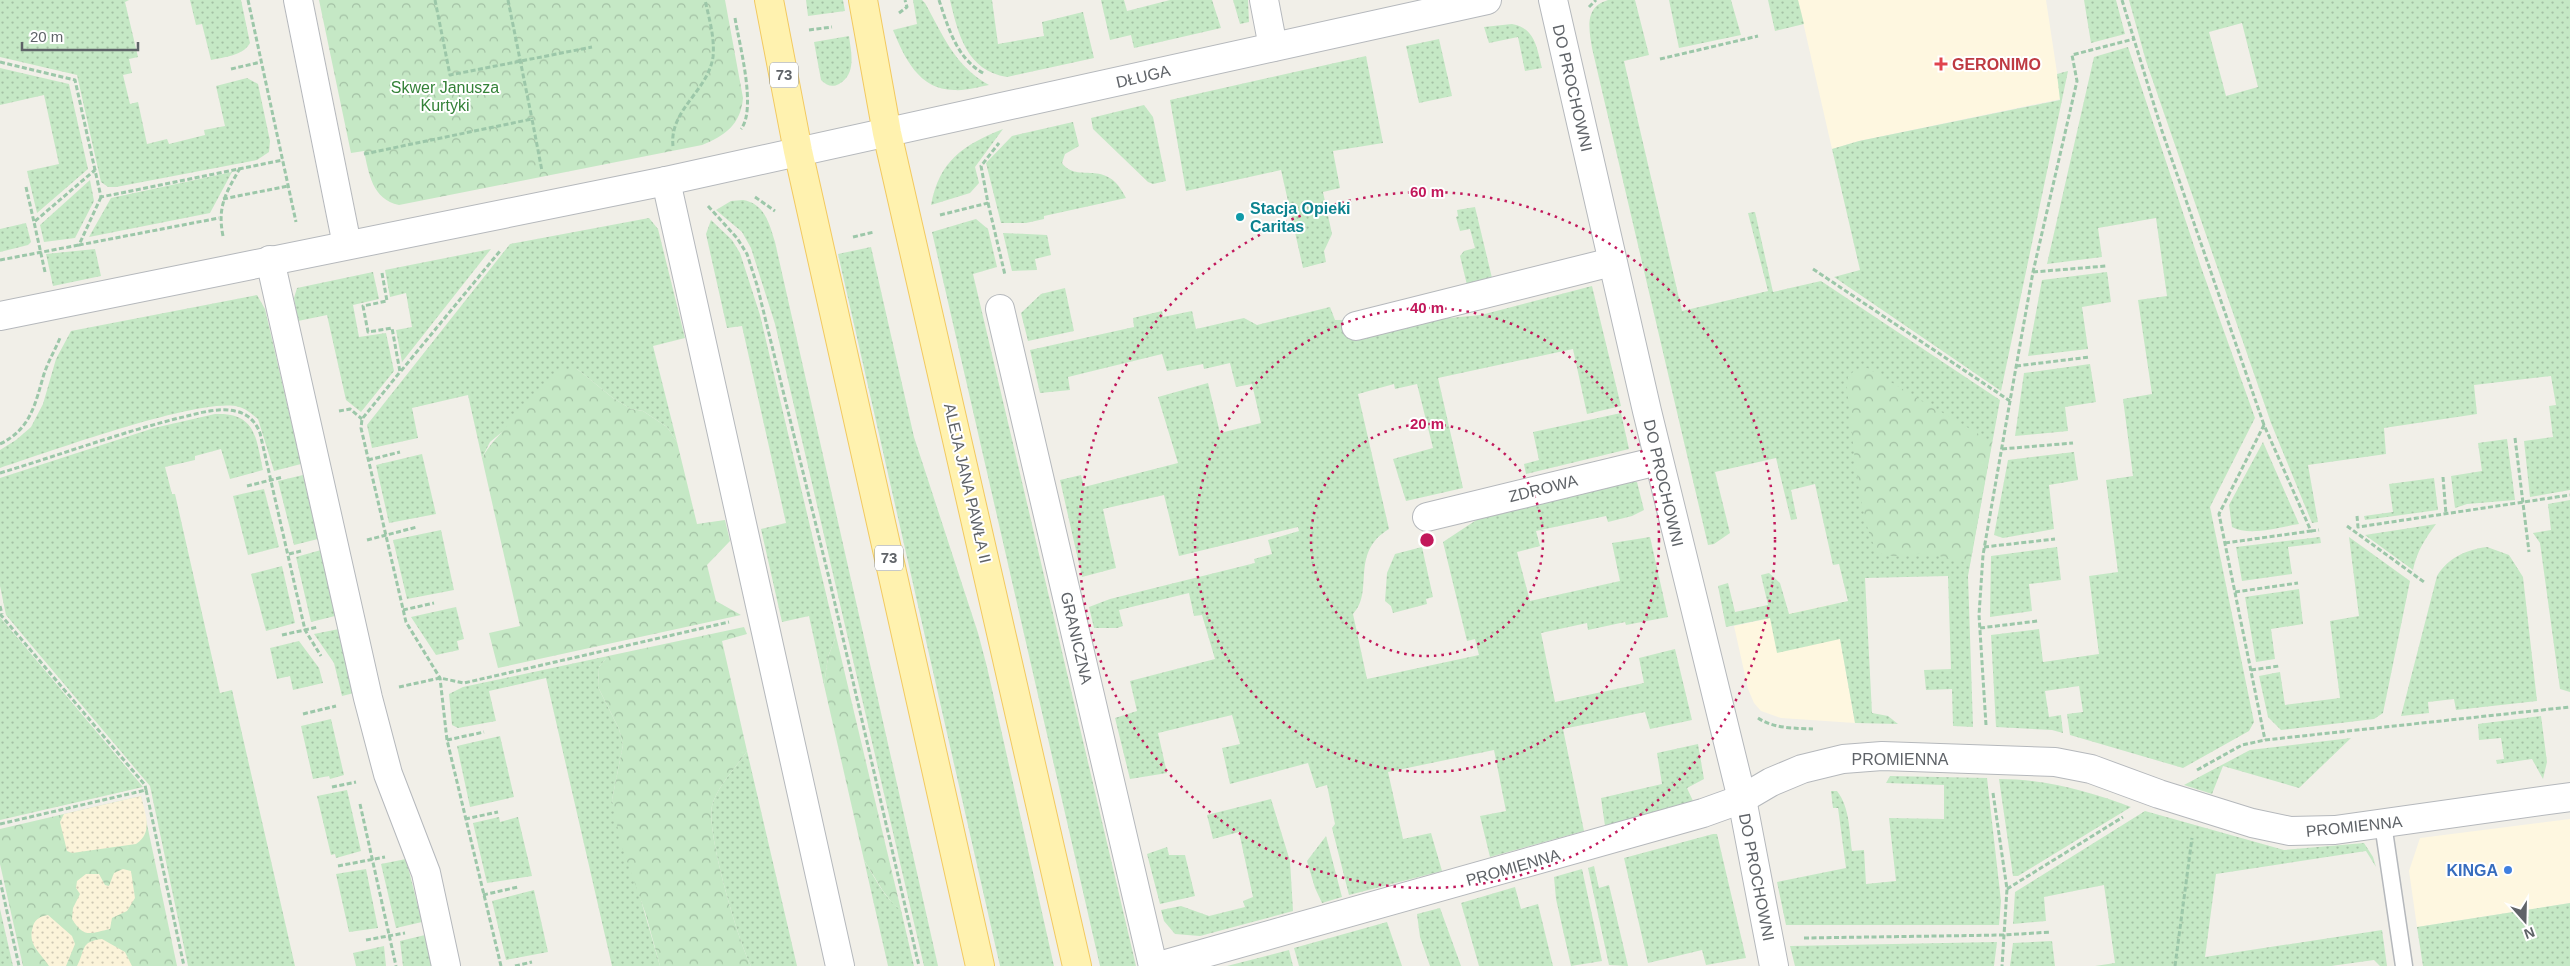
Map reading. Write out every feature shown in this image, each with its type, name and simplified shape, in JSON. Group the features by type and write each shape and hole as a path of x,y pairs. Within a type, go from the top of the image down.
{"main road":[{"name":"73","path":"769,0 798,151 980,966"},
{"name":"ALEJA JANA PAWŁA II","path":"865,11 887,133 1077,966"}],"street":[{"path":"298,0 347,244"},
{"path":"1264,0 1273,47"},
{"name":"DŁUGA","path":"0,316 347,244 666,181 1487,0"},
{"name":"DO PROCHOWNI","path":"1553,0 1658,461 1742,799 1774,966"},
{"path":"666,181 840,966"},
{"path":"270,260 368,694 388,774 426,873 446,966"},
{"path":"1356,326 1612,262"},
{"name":"GRANICZNA","path":"1000,309 1153,966"},
{"name":"ZDROWA","path":"1427,517 1658,461"},
{"name":"PROMIENNA","path":"1159,966 1694,816 1742,799 1771,782 1802,769 1843,759 1882,756 2055,762 2090,769 2196,806 2252,823 2290,831 2335,830 2570,797"}],"lane":[{"path":"2383,824 2404,966"}],"path":[{"path":"248,0 302,254"},
{"path":"435,0 450,75 592,47"},
{"path":"508,0 540,155"},
{"path":"673,151 672,137 674,124 709,70 713,58 713,44 705,0"},
{"path":"739,43 776,36 865,11 893,17 907,7 906,0"},
{"path":"939,0 952,36 967,61 979,71 1003,84 1008,106"},
{"path":"2122,0 2162,131 2264,425 2311,531"},
{"path":"733,8 748,104 746,122 735,137"},
{"path":"1660,59 1758,36"},
{"path":"2002,966 2007,889 1989,760 1980,628 1984,546 2033,272 2077,81 2072,55 2134,39"},
{"path":"0,62 75,80 101,197 79,245"},
{"path":"231,69 261,62"},
{"path":"358,155 532,119"},
{"path":"101,197 283,160"},
{"path":"225,245 219,218 223,199 240,168"},
{"path":"34,222 95,170"},
{"path":"223,199 288,186"},
{"path":"26,187 40,250"},
{"path":"751,196 757,197 774,210 777,219"},
{"path":"290,226 314,210 339,201"},
{"path":"988,203 1005,272 1000,309"},
{"path":"706,212 717,204"},
{"path":"710,208 737,238 747,254 757,285 829,578 919,966"},
{"path":"0,260 40,250 79,245 219,218"},
{"path":"501,966 447,740 440,678 406,622 361,428 362,419 504,245"},
{"path":"380,264 387,301 363,306 368,332 392,328 400,372"},
{"path":"2033,272 2106,266"},
{"path":"1813,269 2010,401"},
{"path":"0,444 22,427 33,413 44,373 63,332"},
{"path":"2016,366 2090,357"},
{"path":"350,409 362,419"},
{"path":"0,473 154,424 215,410 236,411 250,418 257,425 305,630 325,662"},
{"path":"2264,425 2219,514 2265,740"},
{"path":"2515,438 2529,552"},
{"path":"2002,449 2073,443"},
{"path":"368,460 400,452"},
{"path":"2443,477 2446,514"},
{"path":"248,486 271,480"},
{"path":"2424,582 2348,527 2522,504 2570,495"},
{"path":"2357,516 2358,527"},
{"path":"378,537 418,528"},
{"path":"2225,543 2319,530"},
{"path":"1984,546 2055,539"},
{"path":"2235,592 2298,583"},
{"path":"403,610 434,603"},
{"path":"0,606 1,614 144,785 184,966"},
{"path":"368,694 440,678 464,683 762,614"},
{"path":"1980,628 2038,621"},
{"path":"2251,670 2279,666"},
{"path":"335,696 339,715"},
{"path":"303,714 337,706"},
{"path":"2007,889 2186,776 2242,746 2265,740 2570,707"},
{"path":"1752,713 1764,722 1782,727 1817,730"},
{"path":"447,740 484,732"},
{"path":"353,772 358,790"},
{"path":"0,824 146,790"},
{"path":"360,799 396,966"},
{"path":"2175,966 2196,806"},
{"path":"465,819 498,812"},
{"path":"338,866 417,850"},
{"path":"0,880 19,966"},
{"path":"483,895 518,887"},
{"path":"1768,938 2004,936 2051,932"},
{"path":"515,966 532,962"}],"shaded area":[{"path":"1798,0 2046,0 2061,99 1859,141 1832,149"},
{"path":"1834,604 1855,723 1781,718 1761,711 1754,703 1748,689 1734,626"},
{"path":"2570,819 2570,903 2417,927 2409,871 2420,838"}],"green space":[{"path":"0,0 129,0 125,2 138,57 129,59 132,73 123,75 130,104 138,102 147,144 167,139 169,144 205,135 204,130 225,126 216,86 247,78 258,84 270,141 269,152 257,160 108,187 101,182 77,75 0,57"},
{"path":"190,0 241,0 250,43 247,47 233,55 211,60 202,24 196,25"},
{"name":"Skwer Janusza Kurtyki","path":"319,0 725,0 743,98 742,107 735,122 725,133 702,145 399,205 390,202 377,191 370,177 364,151 351,153"},
{"path":"806,0 843,0 845,11 808,16"},
{"path":"913,0 922,0 925,3 944,39 958,59 967,69 989,85 963,90 942,89 922,78 914,70 902,51 893,30 917,24"},
{"path":"950,0 992,0 998,44 1044,36 1042,22 1083,12 1094,58 1007,77 993,73 973,59 966,49"},
{"path":"1101,0 1124,0 1127,11 1170,0 1212,0 1221,28 1134,48 1131,35 1110,40"},
{"path":"1233,0 1248,0 1249,22 1240,24"},
{"path":"1608,0 1635,0 1649,55 1624,61 1682,311 1768,291 1748,213 1755,212 1773,292 1821,281 2000,400 1968,576 1973,727 1953,726 1952,689 1926,690 1924,670 1951,669 1948,576 1865,578 1872,713 1888,716 1898,724 1855,723 1840,639 1777,653 1770,618 1726,627 1718,586 1728,583 1735,612 1768,605 1761,575 1769,573 1780,583 1789,614 1848,601 1839,564 1833,565 1815,484 1791,490 1797,519 1791,520 1776,458 1715,472 1730,533 1714,544 1708,545 1592,48 1589,26 1592,13 1600,3"},
{"path":"1669,0 1731,0 1741,35 1679,48"},
{"path":"1768,0 1798,0 1804,24 1775,31"},
{"path":"2084,0 2116,0 2125,34 2091,43"},
{"path":"2129,0 2570,0 2570,490 2530,497 2524,441 2553,437 2549,406 2556,405 2551,376 2474,385 2477,414 2384,428 2386,454 2308,465 2318,522 2312,523 2271,423 2146,61","holes":["2242,23 2258,87 2226,96 2209,32"]},
{"path":"1512,24 1520,26 1530,34 1534,40 1542,68 1525,71 1518,37 1489,43 1484,27"},
{"path":"849,36 851,69 845,80 839,84 834,86 827,85 821,80 814,42"},
{"path":"1439,39 1452,96 1419,103 1406,46"},
{"path":"2128,47 2201,267 2255,418 2210,507 2254,722 2249,731 2183,768 2070,735 2067,714 2083,712 2079,686 2045,691 2049,717 2061,715 2063,733 2052,730 1996,727 1991,635 2039,629 2043,662 2099,654 2089,576 2118,572 2106,480 2133,476 2123,399 2152,394 2138,300 2167,296 2156,218 2098,228 2102,257 2047,264 2094,57"},
{"path":"1366,56 1383,143 1333,151 1340,188 1323,192 1332,234 1324,251 1326,262 1303,268 1281,170 1186,191 1170,100"},
{"path":"0,68 69,84 88,169 37,213 27,171 59,164 44,95 0,105"},
{"path":"2068,71 2001,391 1834,277 1860,270 1832,149 1859,141 2060,100 2057,74"},
{"path":"1144,105 1153,117 1166,181 1153,184 1148,182 1093,129 1091,118"},
{"path":"1073,122 1079,146 1065,154 1062,163 1076,172 1101,174 1110,178 1118,185 1126,198 1044,216 1044,219 1026,223 1001,223 986,163 1012,136"},
{"path":"1003,129 975,167 979,183 970,193 931,205 940,177 955,157 976,141"},
{"path":"232,172 210,213 89,237 111,198"},
{"path":"90,180 94,201 75,238 44,242 40,225"},
{"path":"743,200 756,206 765,215 775,242 938,966 924,966 775,324 751,248 742,232 716,210 731,201"},
{"path":"1475,207 1492,278 1467,285 1460,256 1464,251 1475,248 1470,229 1460,231 1456,217 1458,216 1457,210"},
{"path":"649,218 658,229 685,338 653,346 677,442 667,427 643,411 631,409 613,398 577,369 490,442 482,458 468,395 412,408 418,438 372,448 367,425 510,244"},
{"path":"976,219 988,229 997,267 973,274 1136,966 1100,966 932,232"},
{"path":"711,220 732,240 740,253 760,315 836,636 828,657 824,685 809,616 782,622 761,529 786,523 742,326 727,328 706,234"},
{"path":"26,223 31,242 28,245 0,252 0,229"},
{"path":"1003,233 1047,235 1051,255 1035,259 1037,270 1012,271"},
{"path":"871,247 914,437 978,633 987,667 1054,966 1000,966 838,254"},
{"path":"95,249 101,276 53,286 46,254"},
{"path":"491,249 402,362 396,330 412,327 406,293 390,297 385,270"},
{"path":"373,272 379,299 353,305 359,337 386,333 394,371 361,412 346,400 327,315 298,321 294,298 297,288"},
{"path":"2107,272 2111,302 2082,307 2088,349 2028,356 2042,280"},
{"path":"1592,286 1621,406 1587,414 1573,349 1438,378 1463,488 1406,501 1393,459 1433,448 1417,384 1395,389 1394,384 1358,394 1389,529 1377,539 1370,549 1366,560 1362,594 1359,605 1353,614 1367,679 1479,655 1475,639 1467,641 1443,542 1484,515 1625,482 1637,482 1644,510 1632,516 1608,522 1606,516 1536,531 1540,546 1517,552 1530,601 1620,581 1612,543 1650,537 1668,617 1626,625 1625,622 1588,630 1587,623 1541,633 1555,702 1644,683 1639,658 1675,649 1692,720 1650,729 1645,712 1563,729 1584,831 1490,857 1480,816 1506,811 1494,750 1388,772 1403,839 1431,833 1442,871 1349,895 1332,828 1335,824 1327,785 1316,788 1308,763 1230,784 1222,748 1240,744 1232,715 1158,733 1167,773 1130,779 1115,718 1137,711 1130,681 1215,659 1202,615 1194,616 1189,593 1119,610 1123,626 1117,628 1094,628 1089,607 1110,599 1255,563 1254,559 1272,554 1268,540 1299,531 1298,527 1179,556 1164,495 1103,509 1116,568 1082,577 1060,480 1081,475 1084,487 1178,463 1158,397 1208,383 1220,433 1261,423 1252,384 1236,387 1230,363 1204,369 1203,364 1167,371 1162,354 1068,377 1070,390 1040,393 1030,350 1134,327 1133,318 1162,311 1163,317 1192,311 1196,329 1244,318 1257,325 1330,307 1335,320 1439,319 1481,315"},
{"path":"1065,288 1074,331 1028,341 1021,313 1041,294"},
{"path":"257,295 265,309 301,464 274,471 258,419 239,407 220,406 192,410 122,428 0,468 0,450 16,440 31,427 43,404 56,359 71,331"},
{"path":"2090,364 2096,402 2065,407 2068,431 2015,436 2024,373"},
{"path":"1867,368 1992,442 1970,563 1927,554 1888,556 1879,552 1872,541 1866,522 1856,470 1846,379 1854,371"},
{"path":"564,369 577,369 613,398 631,409 643,411 667,427 677,442 697,524 725,520 730,541 707,565 716,601 741,615 498,668 489,633 520,626 482,458 487,449 526,404"},
{"path":"1621,413 1629,449 1526,474 1524,464 1539,460 1533,432"},
{"path":"215,414 239,417 252,429 256,438 263,470 230,479 221,449 195,456 195,460 165,467 172,494 175,494 220,693 232,690 295,966 188,966 150,786 6,615 0,586 0,478 154,428"},
{"path":"2507,439 2515,500 2467,504 2455,508 2451,476 2482,471 2478,443"},
{"path":"2263,442 2299,524 2256,531 2239,530 2232,527 2229,505"},
{"path":"2074,452 2078,480 2049,485 2054,529 2003,538 1994,535 2008,460"},
{"path":"422,454 436,514 389,523 376,465"},
{"path":"303,475 318,539 294,545 278,481"},
{"path":"2434,478 2438,510 2365,520 2364,516 2393,512 2389,484"},
{"path":"264,489 279,547 248,555 233,496"},
{"path":"2570,500 2570,692 2560,689 2540,543 2533,533 2551,530 2548,504"},
{"path":"2436,524 2422,546 2413,570 2365,535"},
{"path":"441,530 454,590 407,599 393,540"},
{"path":"2320,537 2321,543 2288,547 2292,574 2242,581 2236,547"},
{"path":"2349,537 2410,581 2383,713 2374,719 2281,730 2268,717 2259,676 2280,672 2285,705 2340,698 2330,621 2359,616"},
{"path":"1422,547 1433,597 1426,599 1427,604 1393,613 1391,606 1385,601 1387,573 1395,554"},
{"path":"2057,547 2061,580 2029,584 2032,611 1990,617 1991,556"},
{"path":"2487,547 2509,555 2523,577 2537,701 2456,710 2454,699 2428,702 2429,713 2401,716 2437,576 2446,564 2458,556 2471,550"},
{"path":"321,550 335,616 311,622 296,557"},
{"path":"282,566 295,623 266,631 251,574"},
{"path":"2299,589 2303,624 2271,629 2275,659 2256,662 2245,597"},
{"path":"456,607 464,639 457,641 459,650 436,655 411,617"},
{"path":"0,617 143,787 0,820"},
{"path":"744,627 747,634 722,641 747,751 718,791 712,806 711,819 724,886 745,953 751,966 660,966 646,915 621,844 612,800 623,745 619,729 598,687 599,667 608,656"},
{"path":"339,629 354,693 342,696 334,663 314,634"},
{"path":"836,636 901,910 893,904 883,891 864,860 824,685 828,657"},
{"path":"299,641 319,668 323,683 293,690 290,676 277,679 270,648"},
{"path":"608,656 599,667 598,687 619,729 623,745 612,800 660,966 612,966 546,678 489,691 496,721 458,728 452,725 449,694 463,687"},
{"path":"2541,716 2547,762 2543,779 2532,759 2497,764 2496,760 2504,759 2501,738 2479,740 2478,724"},
{"path":"331,719 344,775 330,779 329,776 313,779 301,726"},
{"path":"500,736 514,797 470,807 457,746"},
{"path":"2351,738 2299,788 2223,766 2212,794 2184,785 2250,750"},
{"path":"1698,744 1704,779 1687,788 1693,801 1605,826 1601,798 1662,784 1657,753"},
{"path":"747,751 797,966 751,966 731,911 718,861 711,819 712,806 722,784"},
{"path":"1890,776 1987,778 2001,901 1999,925 1786,925 1777,882 1846,868 1838,808 1833,808 1831,791 1837,791 1844,805 1852,851 1864,850 1866,884 1896,881 1889,818 1944,819 1944,785 1886,783"},
{"path":"1999,779 2033,781 2066,787 2131,807 2018,876 2013,876"},
{"path":"347,790 361,851 336,858 335,854 331,855 317,796"},
{"path":"141,796 177,966 23,966 0,864 0,829"},
{"path":"1271,799 1290,861 1293,911 1200,936 1175,934 1164,921 1161,910 1181,906 1209,916 1245,907 1243,901 1253,897 1239,832 1213,839 1207,815"},
{"path":"2145,811 2284,850 2364,843 2373,857 2376,867 2366,851 2216,874 2205,957 2382,930 2387,966 2380,966 2374,960 2331,966 2095,966 2115,963 2104,885 2044,897 2046,921 2013,924 2015,892"},
{"path":"499,817 500,822 518,817 532,876 487,883 473,823"},
{"path":"1717,834 1746,958 1706,965 1702,950 1648,963 1624,858"},
{"path":"1326,836 1342,897 1322,903 1315,888 1307,861"},
{"path":"1167,847 1169,855 1185,855 1195,896 1160,904 1147,854"},
{"path":"406,859 422,922 396,928 381,864"},
{"path":"864,860 885,894 901,910 914,966 888,966"},
{"path":"1594,866 1599,888 1609,885 1628,966 1609,965 1588,868"},
{"path":"366,869 378,928 349,932 336,874"},
{"path":"1582,869 1602,961 1571,966 1556,899 1554,877"},
{"path":"1515,887 1521,909 1538,904 1553,966 1479,966 1461,903"},
{"path":"534,890 548,952 506,960 492,901"},
{"path":"2570,903 2570,966 2423,966 2417,927"},
{"path":"1440,908 1461,966 1430,966 1420,937 1417,914"},
{"path":"0,909 13,966 0,966"},
{"path":"1387,922 1402,966 1299,966 1294,948"},
{"path":"425,935 433,966 403,966 400,941"},
{"path":"2052,941 2055,966 2010,966 2013,943"},
{"path":"1997,942 1994,966 1795,966 1790,946"},
{"path":"384,946 386,966 356,966 353,953"},
{"path":"1289,950 1293,966 1227,966"}],"sand":[{"path":"141,796 147,828 142,839 136,844 72,853 67,851 60,822 64,814"},
{"path":"123,869 131,871 135,898 127,911 112,918 110,929 93,933 80,930 72,919 73,908 80,894 76,888 77,881 86,874 99,874 105,885 109,886 114,873"},
{"path":"48,915 72,936 75,944 66,966 49,966 33,943 32,933 35,921"},
{"path":"102,939 125,952 132,966 77,966 86,945 95,940"}],"place":[{"name":"GERONIMO","path":"1941,64"},
{"name":"Stacja Opieki Caritas","path":"1240,217"},
{"name":"KINGA","path":"2508,870"}]}
